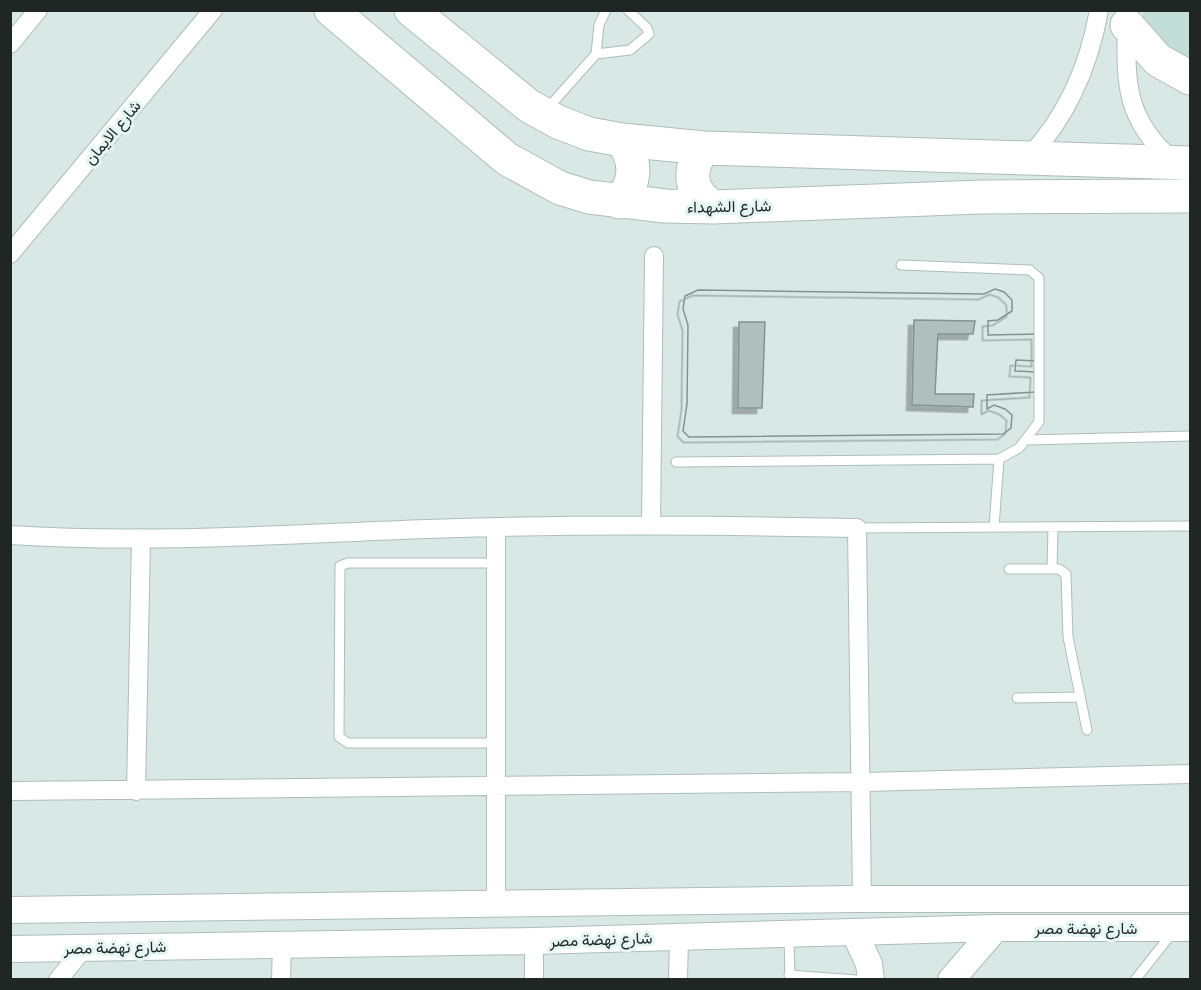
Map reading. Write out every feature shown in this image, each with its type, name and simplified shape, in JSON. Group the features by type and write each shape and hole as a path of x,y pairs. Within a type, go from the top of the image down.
{"highway":[{"name":"شارع الشهداء","path":"331,10 507,159 560,188 619,202 713,207 981,197 1191,196"},
{"path":"411,10 530,106 589,134 622,140 704,148 1183,163"},
{"path":"1113,16 1158,60 1191,78"},
{"path":"619,202 628,192 633,179 632,158 622,140"},
{"path":"704,148 695,160 691,173 694,188 701,199 713,207"}],"street":[{"path":"10,44 38,10"},
{"name":"شارع الايمان","path":"10,254 213,10"},
{"path":"1027,159 1046,140 1074,94 1113,16"},
{"path":"1113,16 1130,100 1145,132 1156,146 1183,163"},
{"path":"651,525 654,256"},
{"path":"10,535 81,540 496,527 651,525 857,528 862,899"},
{"path":"496,527 498,743 496,903"},
{"path":"136,791 141,538"},
{"path":"10,791 862,782 1191,774"},
{"name":"شارع نهضة مصر","path":"10,910 862,899 1191,899"},
{"path":"951,980 996,928"},
{"name":"شارع نهضة مصر","path":"10,949 534,941 996,928 1184,928"},
{"path":"854,932 869,964 871,980"},
{"path":"678,980 679,937"},
{"path":"534,941 534,980"},
{"path":"282,944 282,980"},
{"path":"58,980 84,948"}],"lane":[{"path":"543,113 596,54 599,25 606,10"},
{"path":"596,54 630,50 649,34 628,10"},
{"path":"676,462 999,459 1019,448 1038,422 1040,284 1035,273 1024,270 901,265"},
{"path":"1027,440 1191,436"},
{"path":"994,527 999,459"},
{"path":"857,528 1191,526"},
{"path":"1052,568 1053,527"},
{"path":"496,563 348,563 340,567 339,737 348,743 498,743"},
{"path":"1009,569 1052,568 1062,569 1066,574 1068,637 1086,730"},
{"path":"1017,698 1080,697"},
{"path":"1135,980 1184,928"},
{"path":"789,934 789,977 856,980"}],"shaded area":[{"path":"1143,11 1190,11 1190,74 1142,55"}],"building":[{"path":"995,289 1004,292 1012,300 1012,311 998,320 988,321 988,335 1037,334 1037,361 1016,360 1015,371 1036,372 1035,392 987,395 987,409 994,405 1005,409 1012,415 1011,428 1003,434 689,437 683,431 687,404 688,325 683,309 685,296 698,290 984,294","holes":["914,320 975,321 973,334 938,334 935,394 974,394 973,407 912,405","739,322 765,322 762,408 738,408"]},
{"path":"995,289 1004,292 1012,300 1012,311 998,320 988,321 988,335 1037,334 1037,361 1016,360 1015,371 1036,372 1035,392 987,395 987,409 994,405 1005,409 1012,415 1011,428 1003,434 689,437 683,431 687,404 688,325 683,309 685,296 698,290 984,294"}]}
